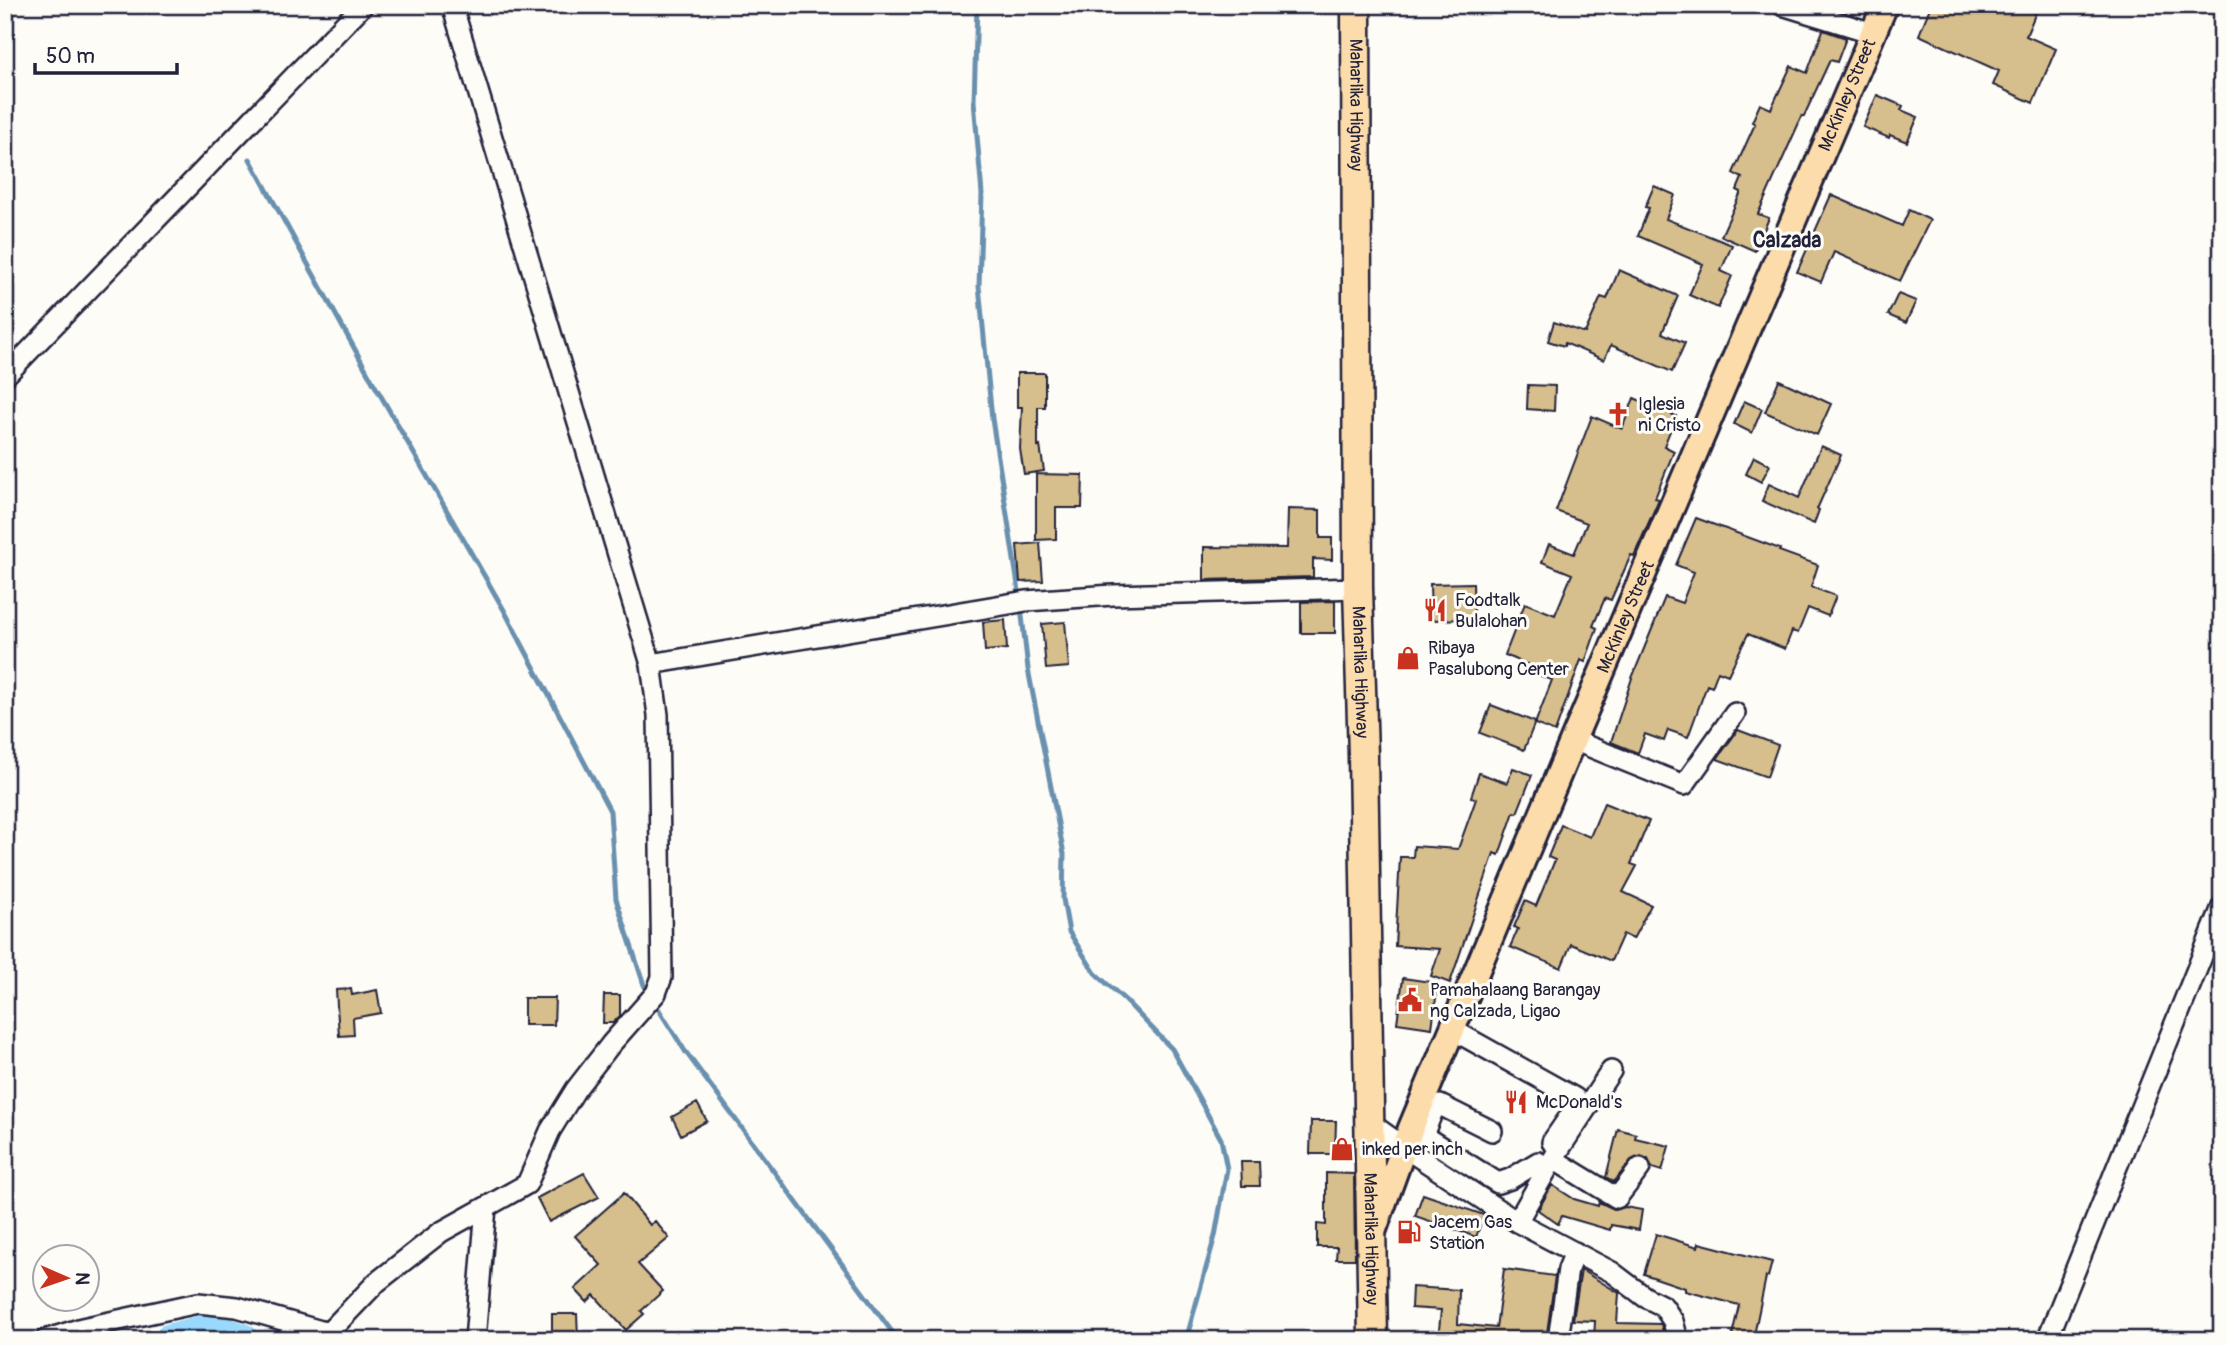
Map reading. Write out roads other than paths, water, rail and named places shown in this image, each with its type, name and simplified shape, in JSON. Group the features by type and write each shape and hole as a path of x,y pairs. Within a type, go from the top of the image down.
{"highway":[{"name":"Maharlika Highway","path":"1356,5 1358,587 1373,1232 1373,1340"}],"main road":[{"name":"McKinley Street","path":"1373,1232 1573,740 1885,5"}],"street":[{"path":"5,376 363,5"},
{"path":"45,1340 82,1328 198,1303 237,1307 333,1336 377,1282 441,1232 527,1184 550,1131 576,1089 656,993 662,977 658,715 651,664 452,5"},
{"path":"1782,5 1873,33"},
{"path":"651,664 1026,601 1112,595 1358,587"},
{"path":"1573,740 1684,785 1735,713"},
{"path":"2047,1340 2222,907"},
{"path":"1453,1030 1575,1098 1574,1110 1548,1154 1517,1222"},
{"path":"1370,1123 1413,1137 1498,1183 1510,1179 1548,1154 1611,1071"},
{"path":"1413,1137 1435,1106 1440,1105 1492,1131"},
{"path":"1413,1137 1517,1222 1612,1272 1645,1297 1663,1306 1673,1321 1678,1340"},
{"path":"1548,1154 1617,1198 1640,1168"},
{"path":"475,1340 486,1207"},
{"path":"1558,1340 1568,1269 1575,1252"}],"waterway":[{"path":"977,5 974,101 982,194 979,286 992,419 1020,598"},
{"path":"250,159 374,384 504,610 610,811 616,899 649,993"},
{"path":"1021,607 1028,669 1064,854 1063,899 1069,932 1095,973 1172,1049 1221,1139 1227,1169 1215,1236 1186,1340"},
{"path":"654,1002 685,1051 898,1340"},
{"path":"170,1340 213,1329 243,1340"}],"place":[{"name":"Iglesia ni Cristo","path":"1618,414"},
{"name":"Foodtalk Bulalohan","path":"1435,610"},
{"name":"Ribaya Pasalubong Center","path":"1408,658"},
{"name":"Pamahalaang Barangay ng Calzada, Ligao","path":"1410,1000"},
{"name":"McDonald's","path":"1516,1102"},
{"name":"inked per inch","path":"1342,1149"},
{"name":"Jacem Gas Station","path":"1409,1232"}],"district":[{"name":"Calzada","path":"1787,240"}]}
